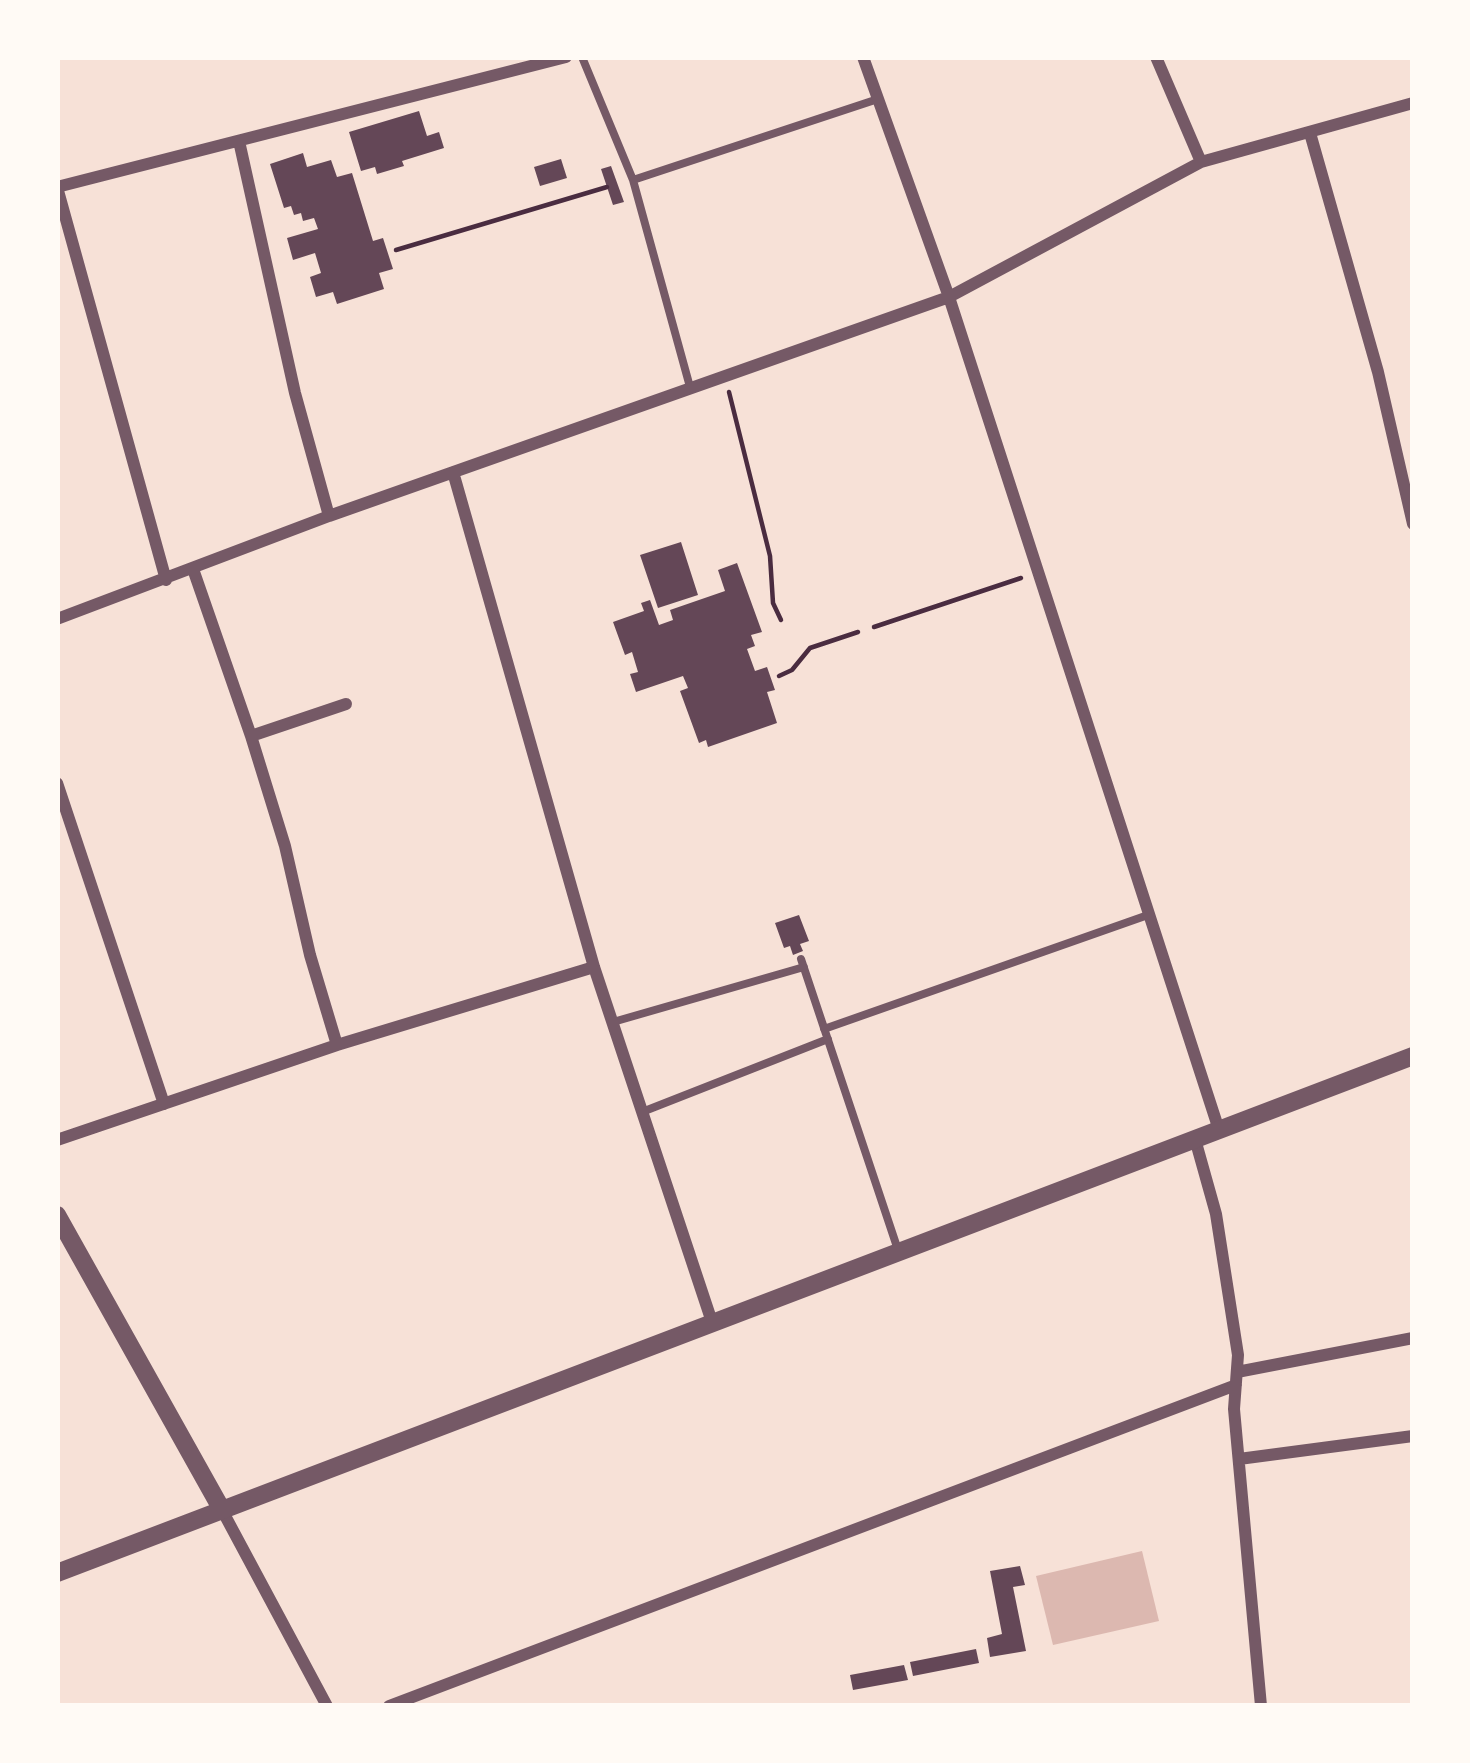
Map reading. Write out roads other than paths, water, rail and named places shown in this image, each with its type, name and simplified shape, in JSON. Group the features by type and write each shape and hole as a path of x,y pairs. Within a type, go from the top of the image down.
{"street":[{"path":"166,580 57,187 566,57"},
{"path":"863,57 949,297 1219,1130"},
{"path":"1156,57 1201,162"},
{"path":"57,619 329,516 949,297 1201,162 1413,103"},
{"path":"1310,133 1378,372 1413,524"},
{"path":"239,141 295,393 329,516"},
{"path":"453,472 594,967 712,1322"},
{"path":"194,569 285,846 310,955 338,1046"},
{"path":"250,736 346,704"},
{"path":"57,783 164,1103"},
{"path":"57,1140 594,967"},
{"path":"57,1572 1413,1056"},
{"path":"1195,1139 1216,1214 1238,1355 1234,1409 1261,1706"},
{"path":"57,1215 327,1706"},
{"path":"389,1706 1236,1378 1413,1339"},
{"path":"1239,1459 1413,1436"}],"lane":[{"path":"582,57 633,180 690,388"},
{"path":"633,180 878,99"},
{"path":"641,1112 826,1034 1148,915"},
{"path":"612,1022 802,963 898,1251"}]}
